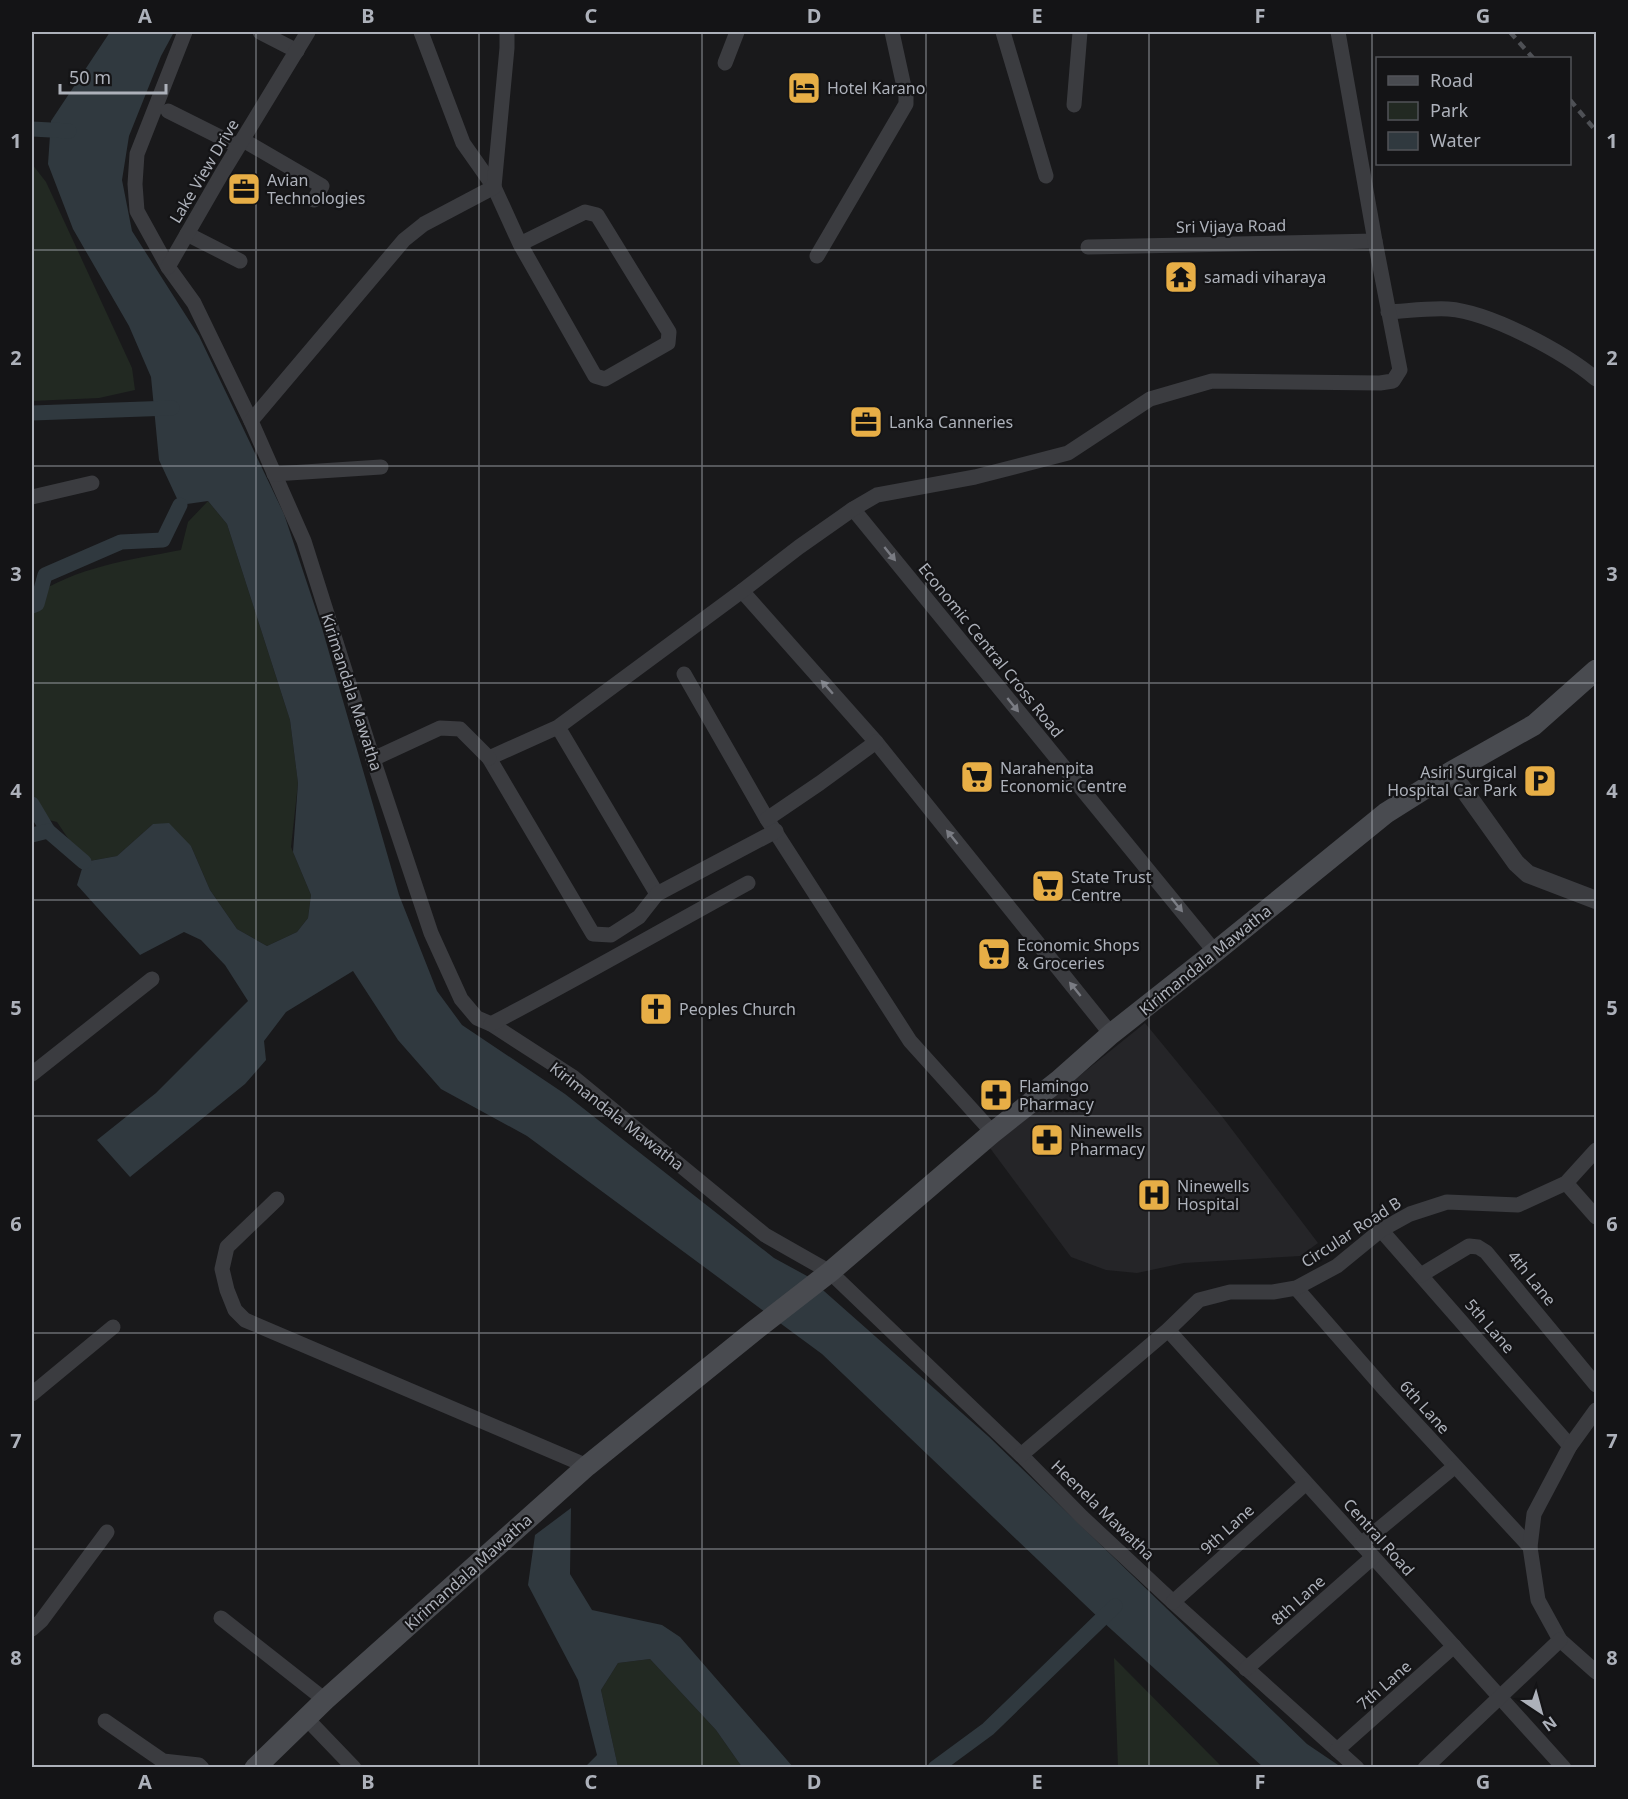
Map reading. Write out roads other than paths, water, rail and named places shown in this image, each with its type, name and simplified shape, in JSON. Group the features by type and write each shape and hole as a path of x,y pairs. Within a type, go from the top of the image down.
{"main road":[{"name":"Kirimandala Mawatha","path":"255,1767 325,1700 587,1466 830,1272 1111,1034 1386,813 1451,772 1534,725 1596,670"}],"street":[{"name":"Kirimandala Mawatha","path":"185,32 137,154 135,183 137,211 168,267 194,303 251,421 304,541 373,759 436,942 461,999 477,1018 491,1024 573,1077 765,1235 830,1272"},
{"path":"260,32 297,51"},
{"name":"Lake View Drive","path":"168,267 308,32"},
{"path":"421,32 463,143 494,187 520,244 595,376 605,379 668,343 669,332 597,215 585,212 520,244"},
{"path":"494,187 507,32"},
{"path":"725,63 737,32"},
{"path":"817,256 906,104 892,32"},
{"path":"1003,32 1046,176"},
{"path":"1074,105 1080,32"},
{"path":"489,758 558,727 799,547 877,495 975,477 1068,453 1150,399 1212,381 1380,383 1393,381 1400,370 1338,32"},
{"path":"168,111 240,143 322,186 314,200"},
{"path":"251,421 404,240 424,224 494,187"},
{"path":"187,234 240,261"},
{"name":"Sri Vijaya Road","path":"1089,247 1375,241"},
{"path":"1388,312 1447,309 1473,313 1536,341 1586,370 1596,379"},
{"path":"274,474 381,467"},
{"path":"32,497 92,483"},
{"name":"Economic Central Cross Road","path":"853,509 1215,952"},
{"path":"742,591 876,742 1111,1034"},
{"path":"684,674 771,825 909,1041 993,1133"},
{"path":"558,727 657,894"},
{"path":"373,759 440,728 460,729 489,758 593,934 611,935 639,917 657,894 771,825 820,783 876,742"},
{"path":"1451,772 1516,863 1528,874 1596,900"},
{"path":"491,1024 569,984 606,961 748,883"},
{"path":"32,1074 152,979"},
{"name":"Circular Road B","path":"1021,1455 1168,1330 1199,1300 1230,1292 1273,1292 1296,1288 1337,1266 1381,1230 1410,1214 1448,1202 1518,1205 1566,1183 1596,1150"},
{"path":"1566,1183 1596,1217"},
{"path":"277,1199 227,1247 222,1269 227,1290 235,1310 245,1320 587,1466"},
{"name":"5th Lane","path":"1381,1230 1570,1446"},
{"name":"4th Lane","path":"1421,1275 1469,1246 1478,1247 1486,1252 1596,1385"},
{"name":"Heenela Mawatha","path":"830,1272 1021,1455 1082,1517 1246,1669 1357,1767"},
{"name":"6th Lane","path":"1296,1288 1454,1467 1530,1547"},
{"path":"32,1394 113,1327"},
{"name":"Central Road","path":"1168,1330 1563,1767"},
{"path":"1596,1410 1570,1446 1534,1514 1530,1547 1538,1600 1560,1640 1596,1672"},
{"path":"1361,1544 1454,1467"},
{"name":"9th Lane","path":"1173,1602 1305,1484"},
{"path":"32,1629 41,1621 107,1532"},
{"name":"8th Lane","path":"1246,1669 1373,1557"},
{"path":"221,1618 325,1700"},
{"path":"1425,1767 1560,1640"},
{"name":"7th Lane","path":"1337,1750 1454,1647"},
{"path":"306,1718 354,1767"},
{"path":"105,1721 163,1761 202,1767"}],"water":[{"path":"110,32 174,32 161,56 129,136 122,180 132,231 199,336 284,514 322,628 399,895 437,991 462,1025 565,1094 774,1258 807,1276 988,1436 1307,1744 1341,1767 1263,1767 1102,1621 822,1354 527,1136 441,1089 398,1040 353,971 286,1012 264,1041 266,1060 245,1084 130,1177 97,1140 156,1093 248,1001 225,965 201,940 184,932 140,955 77,885 84,862 117,856 153,824 169,823 191,846 210,890 237,929 267,946 297,932 308,918 311,895 293,852 298,783 290,720 227,524 208,501 180,505 159,460 151,377 129,326 73,229 48,164 51,121"},
{"path":"571,1508 570,1574 592,1610 662,1625 680,1637 793,1767 742,1767 716,1730 650,1659 618,1663 601,1690 618,1767 585,1767 597,1755 578,1680 528,1585 535,1535"}],"waterway":[{"path":"32,129 69,131"},
{"path":"32,413 172,408"},
{"path":"32,606 37,604 45,575 121,542 163,540 180,505"},
{"path":"32,804 48,831"},
{"path":"32,835 48,831 84,862"},
{"path":"935,1768 988,1729 1115,1606"}],"railway":[{"path":"1510,32 1532,57"},
{"path":"1571,101 1596,131"}],"place":[{"name":"Hotel Karano","path":"804,88"},
{"name":"Avian Technologies","path":"244,189"},
{"name":"samadi viharaya","path":"1181,277"},
{"name":"Lanka Canneries","path":"866,422"},
{"name":"Narahenpita Economic Centre","path":"977,777"},
{"name":"Asiri Surgical Hospital Car Park","path":"1540,781"},
{"name":"State Trust Centre","path":"1048,886"},
{"name":"Economic Shops & Groceries","path":"994,954"},
{"name":"Peoples Church","path":"656,1009"},
{"name":"Flamingo Pharmacy","path":"996,1095"},
{"name":"Ninewells Pharmacy","path":"1047,1140"},
{"name":"Ninewells Hospital","path":"1154,1195"}]}
